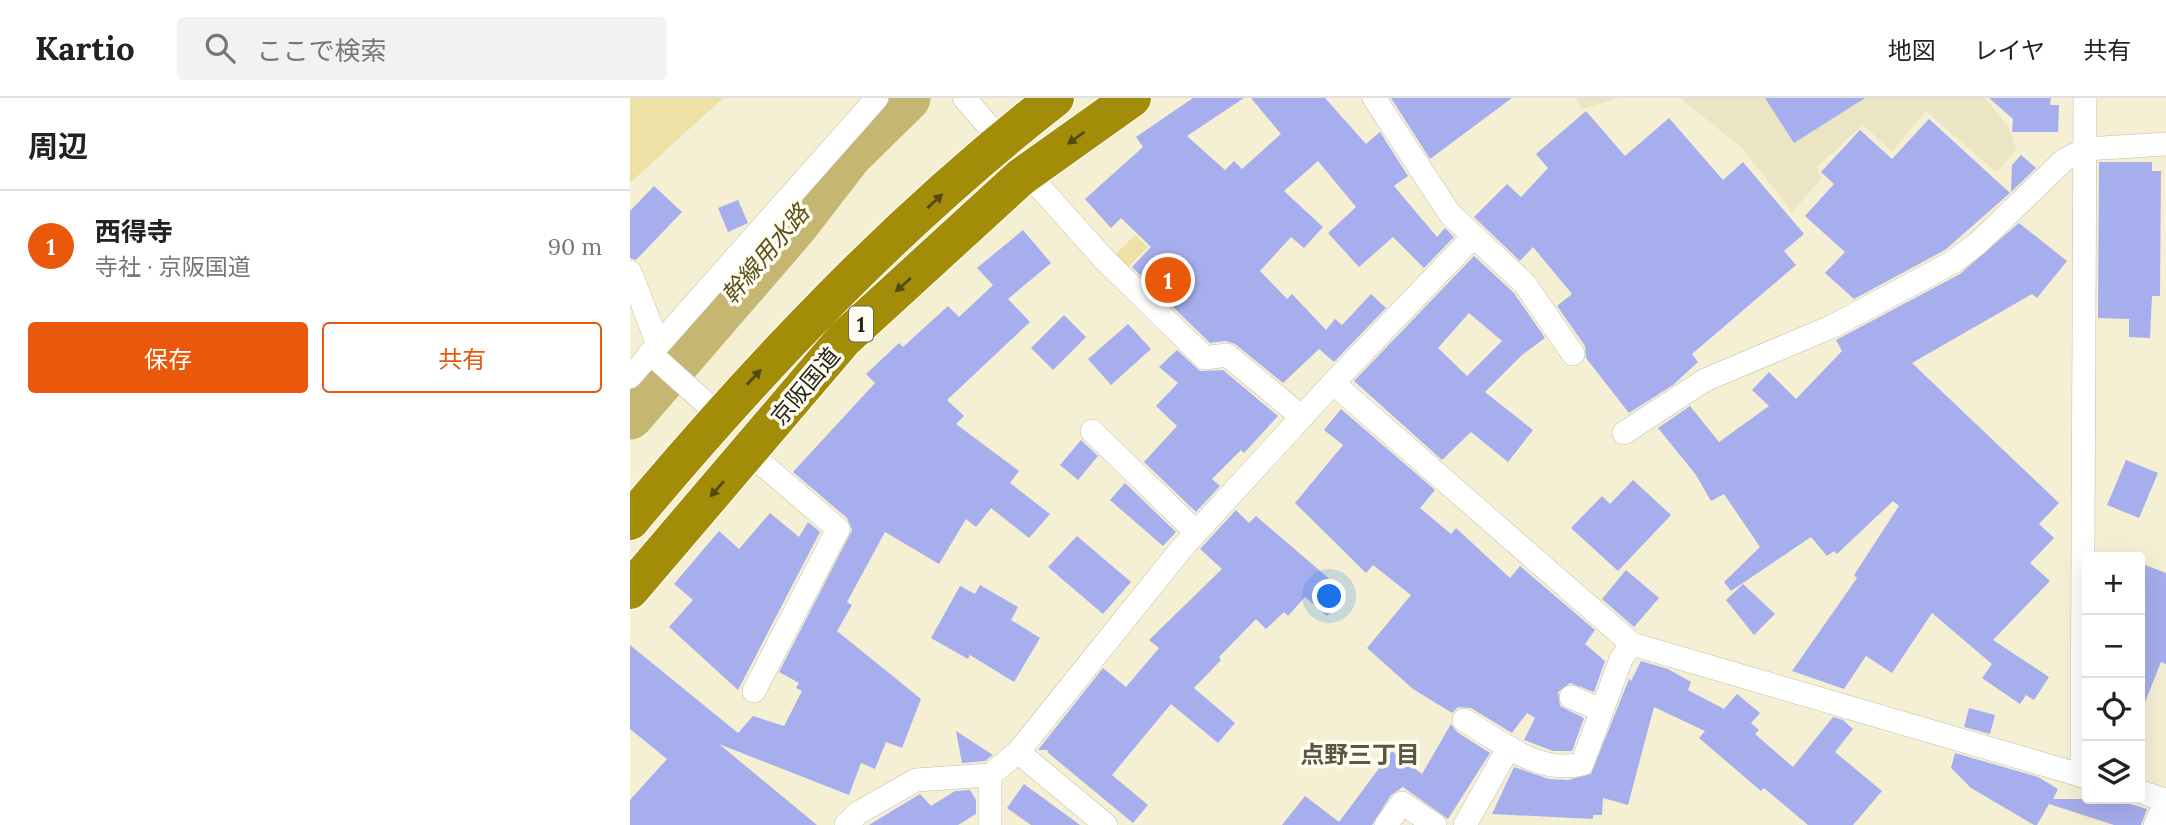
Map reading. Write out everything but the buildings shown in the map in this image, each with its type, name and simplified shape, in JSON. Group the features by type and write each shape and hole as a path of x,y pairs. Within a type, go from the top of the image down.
{"highway":[{"name":"京阪国道","path":"630,521 707,404 818,308 1001,140 1055,98"},
{"name":"京阪国道","path":"630,590 844,339 1027,173 1132,98"}],"street":[{"path":"630,377 877,98"},
{"path":"964,98 1001,140"},
{"path":"1374,98 1450,214 1525,284 1573,354"},
{"path":"2085,98 2085,741"},
{"path":"1624,433 1705,380 1833,326 1952,262 1978,243 2064,160 2086,149 2166,144"},
{"path":"1027,173 1104,259 1205,358 1227,355 1302,417"},
{"path":"846,825 858,813 916,780 990,775 1018,752 1196,532 1333,383 1473,237"},
{"path":"630,272 654,349 707,404"},
{"path":"1333,383 1632,643 2082,775"},
{"path":"1092,432 1196,532"},
{"path":"748,452 838,529 754,691"},
{"path":"1464,720 1535,762 1565,768 1582,764 1621,659 1632,643"},
{"path":"1571,696 1601,710"},
{"path":"1465,825 1509,747"},
{"path":"1018,752 1106,825"},
{"path":"990,775 990,825"},
{"path":"2145,794 2166,801 2155,825"},
{"path":"1386,825 1402,803 1435,825"}],"shaded area":[{"path":"630,98 723,98 630,183"},
{"path":"1576,98 1619,98 1582,109"},
{"path":"1680,98 1985,98 2010,129 2016,150 1997,173 1926,111 1892,152 1863,125 1817,167 1821,179 1792,212 1743,149"},
{"path":"1135,235 1148,247 1128,267 1115,255"}],"waterway":[{"name":"幹線用水路","path":"630,416 795,225 849,155 907,98"}],"place":[{"name":"西得寺","path":"1168,280"}],"district":[{"name":"点野三丁目","path":"1360,754"}]}
